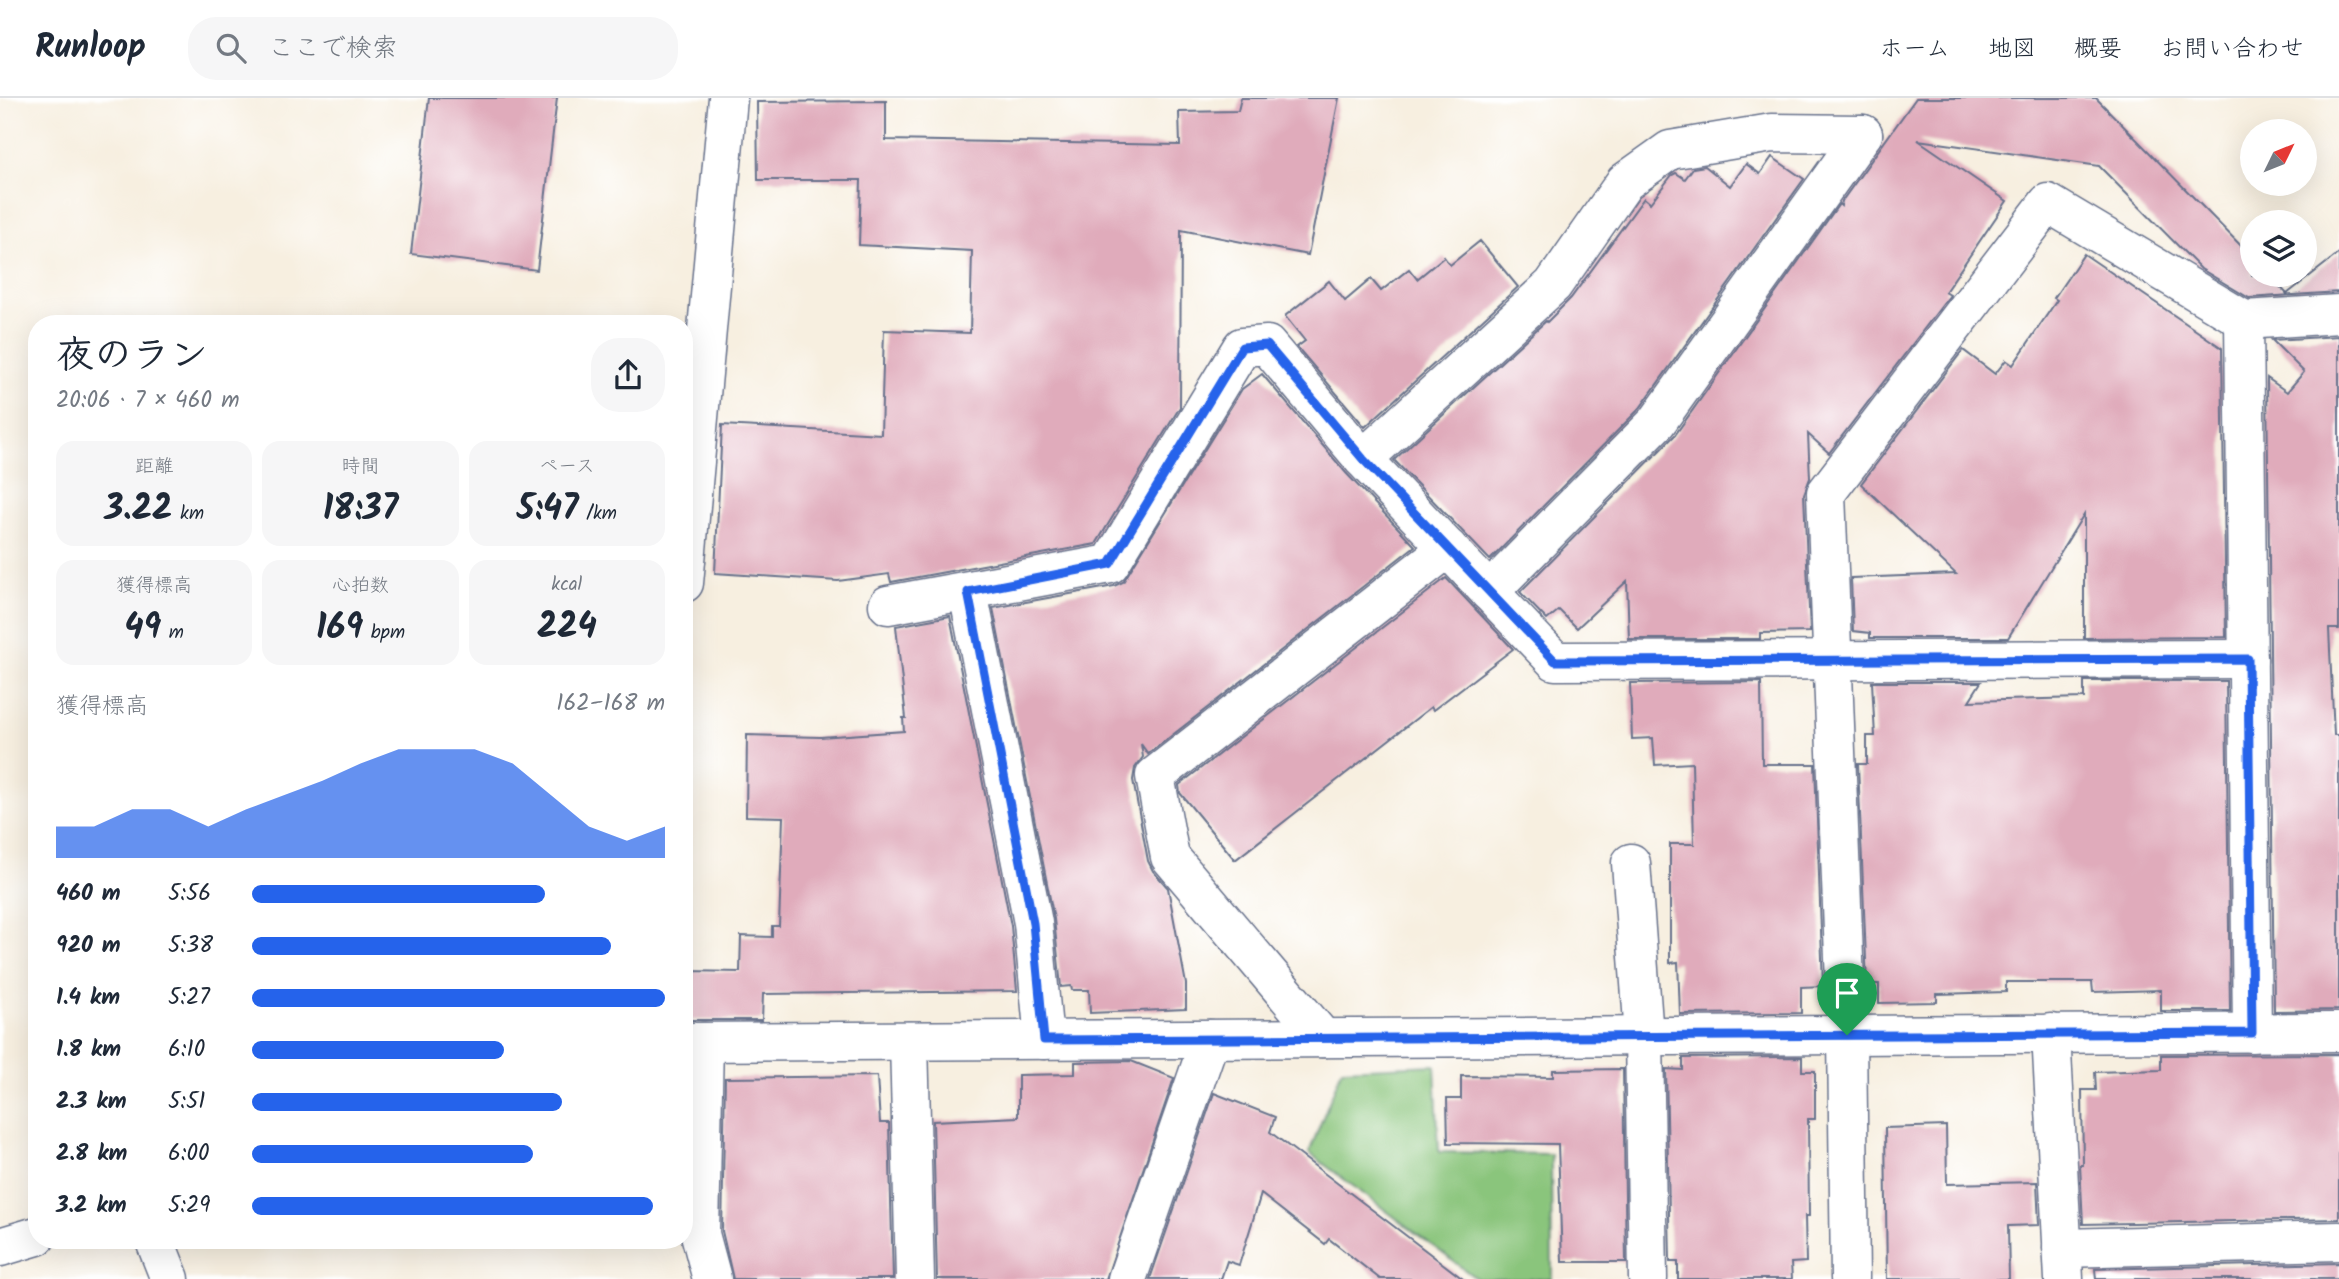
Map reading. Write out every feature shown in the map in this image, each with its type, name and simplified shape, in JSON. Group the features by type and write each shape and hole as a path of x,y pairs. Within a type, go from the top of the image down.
{"street":[{"path":"693,484 728,98"},
{"path":"1363,459 1553,285 1625,181 1671,150 1772,133 1863,134 1657,422 1489,592"},
{"path":"1850,1279 1847,1035 1826,493 2048,203 2244,320 2339,314"},
{"path":"2244,320 2252,1033"},
{"path":"888,605 1110,564 1242,347 1267,345 1363,459 1555,661 2248,659"},
{"path":"1323,1038 1170,857 1155,776 1448,548"},
{"path":"968,592 1033,923 1044,1040"},
{"path":"1631,863 1644,1036 1648,1279"},
{"path":"712,1279 700,1234 694,1042 2339,1032"},
{"path":"2051,1033 2063,1264 2339,1241"},
{"path":"1127,1279 1210,1039"},
{"path":"909,1041 915,1279"},
{"path":"0,1247 28,1239"},
{"path":"158,1249 170,1279"}],"green space":[{"path":"1435,1065 1439,1152 1551,1154 1552,1279 1477,1279 1309,1153 1342,1069"}],"building":[{"path":"429,98 557,98 537,270 411,254"},
{"path":"1241,98 1339,98 1308,255 1181,230 1180,407 1096,544 891,582 889,574 838,581 715,573 722,425 881,434 884,330 970,333 972,251 859,245 861,180 758,180 757,102 886,101 886,140 1180,145 1179,112 1238,111"},
{"path":"1916,98 2096,98 2240,245 2240,287 2280,287 2287,294 2296,287 2317,287 2317,270 2339,253 2339,292 2249,298 2201,269 2099,166 1918,140 2007,201 1945,292 1950,295 1829,453 1808,434 1810,478 1804,494 1810,632 1760,633 1760,639 1629,639 1627,581 1577,628 1559,610 1547,620 1520,592 1675,435"},
{"path":"1772,157 1804,179 1640,408 1490,560 1394,460 1571,298 1644,198 1650,203 1672,175 1676,173 1685,179 1693,168 1705,166 1730,186 1746,164 1760,174"},
{"path":"1480,241 1518,287 1365,427 1297,347 1305,341 1285,316 1329,281 1345,301 1371,279 1381,291 1409,269 1417,279 1444,257 1450,265"},
{"path":"2084,254 2222,348 2226,637 2084,638 2084,514 2008,638 1870,638 1870,633 1853,631 1851,578 1956,574 1861,484 1963,350 1995,374 2006,360 2013,365"},
{"path":"2339,336 2339,629 2329,629 2334,735 2339,735 2339,1010 2274,1011 2267,378 2287,392 2304,372 2272,340"},
{"path":"1262,374 1346,473 1415,546 1148,754 1141,744 1143,757 1135,768 1133,780 1148,861 1168,888 1186,984 1186,1009 1090,1013 1089,990 1061,987 1054,919 993,608 1114,586 1123,582 1242,389"},
{"path":"1446,578 1513,649 1433,710 1431,707 1235,860 1180,793 1179,785"},
{"path":"950,616 1011,926 1017,991 763,994 762,1020 693,1020 693,971 740,972 741,936 772,937 772,926 779,926 783,817 746,816 747,735 820,737 904,731 903,718 906,718 896,626"},
{"path":"2084,681 2226,681 2230,1011 2161,1011 2161,990 2093,992 2092,982 2006,982 2006,992 1937,994 1937,1002 1879,1003 1879,984 1867,984 1858,764 1867,764 1867,736 1875,736 1872,682 1981,682 1969,701 2084,698"},
{"path":"1761,682 1762,764 1815,764 1823,986 1801,987 1801,1013 1680,1014 1678,962 1670,963 1670,844 1694,844 1692,763 1655,765 1653,738 1632,739 1630,683"},
{"path":"2339,1054 2339,1219 2083,1224 2080,1165 2083,1165 2082,1090 2096,1090 2095,1072 2161,1070 2161,1055"},
{"path":"1802,1057 1802,1071 1815,1071 1815,1119 1808,1119 1809,1216 1805,1216 1806,1262 1791,1263 1792,1279 1678,1279 1678,1262 1670,1262 1666,1069 1683,1070 1683,1058"},
{"path":"1131,1061 1174,1078 1106,1279 937,1279 933,1121 1018,1117 1018,1075 1075,1074 1075,1062"},
{"path":"1623,1069 1626,1262 1562,1262 1558,1144 1448,1143 1447,1099 1461,1099 1461,1076 1553,1077 1553,1070"},
{"path":"877,1076 880,1123 889,1123 893,1279 733,1279 722,1231 725,1078"},
{"path":"1214,1093 1275,1117 1270,1132 1463,1279 1380,1279 1329,1239 1325,1244 1261,1194 1239,1265 1227,1261 1221,1279 1150,1279"},
{"path":"1946,1126 1947,1184 2037,1182 2039,1225 2008,1226 2009,1279 1887,1279 1885,1128"},
{"path":"2339,1263 2339,1279 2096,1279 2095,1269"}],"route":[{"path":"1267,345 1363,459 1555,661 2248,659 2252,1033 1847,1035 1044,1040 1033,923 968,592 1110,564 1242,347 1267,345"}]}
